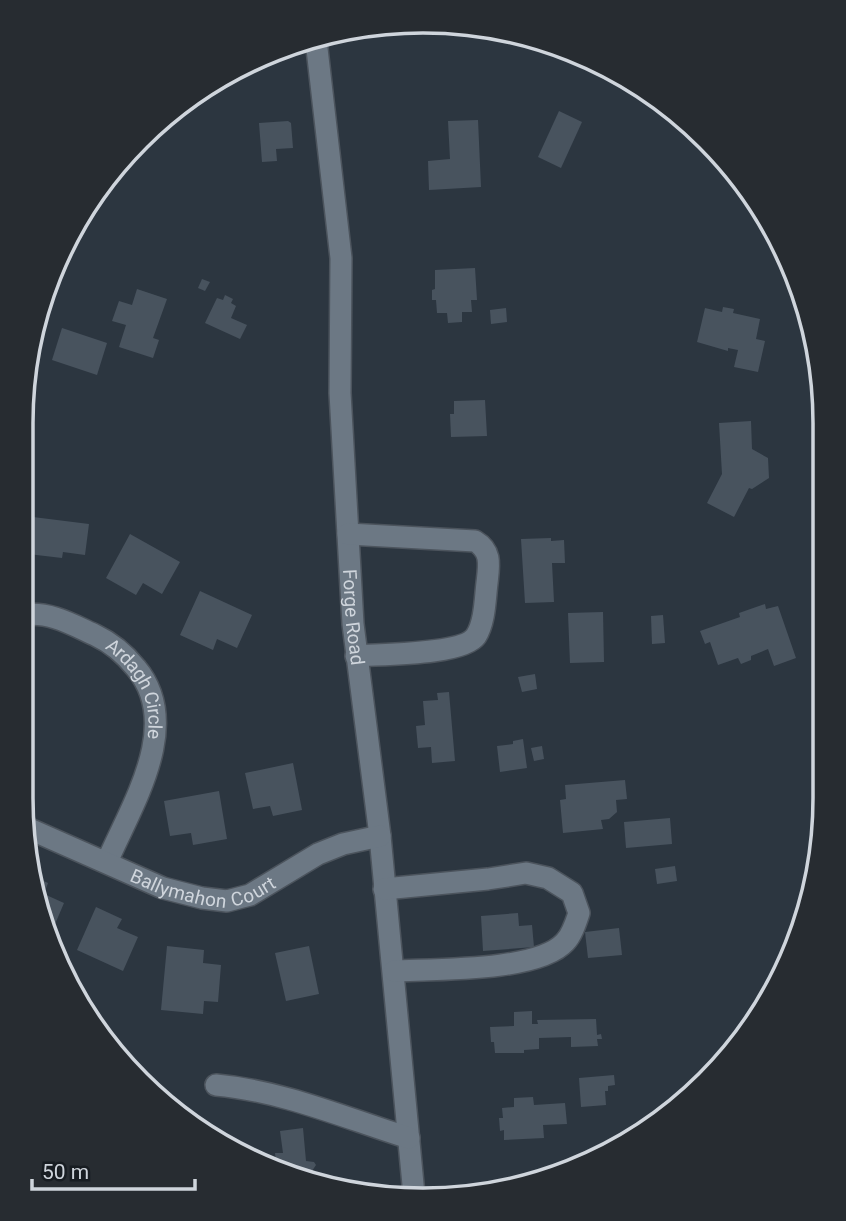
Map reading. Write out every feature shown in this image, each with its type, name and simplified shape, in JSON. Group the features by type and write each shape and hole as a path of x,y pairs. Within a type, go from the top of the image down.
{"street":[{"name":"Forge Road","path":"317,48 341,258 340,393 356,656 380,836 413,1188"},
{"path":"348,534 475,541 483,546 488,555 484,609 478,634 471,642 446,650 356,656"},
{"name":"Ardagh Circle","path":"33,616 55,617 110,642 126,655 142,675 152,697 157,719 154,750 107,862"},
{"name":"Ballymahon Court","path":"35,831 163,888 201,898 226,901 250,895 318,854 343,844 380,836"},
{"path":"384,889 526,873 548,878 572,893 579,913 564,943 544,956 504,965 394,971"},
{"path":"216,1085 248,1088 296,1100 408,1139"}],"building":[{"path":"559,111 582,122 561,168 538,157"},
{"path":"478,120 481,187 429,190 428,161 450,159 448,121"},
{"path":"259,123 291,123 293,148 276,149 277,161 262,162"},
{"path":"475,268 477,300 471,300 472,312 462,312 462,322 448,323 447,313 437,313 436,300 432,300 435,270"},
{"path":"202,279 210,282 205,291 198,288"},
{"path":"137,289 167,299 153,338 159,340 153,358 119,347 126,325 112,321 119,301 132,305"},
{"path":"225,295 233,299 231,303 236,306 231,318 247,325 240,339 205,323 217,298 223,300"},
{"path":"723,307 734,309 733,313 760,319 756,339 765,341 758,372 734,367 738,350 728,348 728,351 697,342 705,308 722,312"},
{"path":"506,308 507,322 491,324 490,310"},
{"path":"62,328 107,343 97,375 52,360"},
{"path":"485,400 487,436 451,437 450,414 454,414 454,401"},
{"path":"751,421 752,449 768,458 769,478 752,489 749,488 734,517 707,503 722,474 719,423"},
{"path":"33,517 89,524 85,555 63,552 62,558 33,555"},
{"path":"130,534 180,562 162,594 143,583 136,595 106,578"},
{"path":"551,538 551,541 564,540 565,563 552,563 554,602 525,603 521,539"},
{"path":"200,591 252,615 237,648 217,639 213,650 180,635"},
{"path":"765,604 766,609 778,606 796,658 774,666 768,649 751,656 751,660 741,664 738,658 718,665 710,642 705,644 700,631 740,617 739,613"},
{"path":"603,612 604,662 570,663 568,613"},
{"path":"663,615 665,643 652,644 651,616"},
{"path":"535,674 537,689 522,692 518,677"},
{"path":"449,692 455,761 432,763 431,747 418,748 416,726 425,725 423,701 438,700 437,693"},
{"path":"523,739 527,768 500,772 497,746 513,744 513,741"},
{"path":"542,746 544,759 534,761 531,748"},
{"path":"293,763 302,810 273,816 270,806 253,809 245,773"},
{"path":"625,780 627,799 616,800 617,812 609,819 601,820 603,829 563,833 560,800 566,799 565,785"},
{"path":"219,791 227,839 193,845 191,833 170,836 164,801"},
{"path":"670,818 672,844 626,848 624,822"},
{"path":"675,866 677,881 657,884 655,869"},
{"path":"46,895 64,903 55,925"},
{"path":"96,907 122,919 117,928 138,937 123,971 77,950"},
{"path":"518,913 519,926 532,925 534,947 483,951 481,916"},
{"path":"619,928 622,955 588,958 585,932"},
{"path":"167,946 204,950 203,963 221,965 218,1002 204,1001 203,1014 161,1010"},
{"path":"309,946 319,994 286,1001 275,953"},
{"path":"532,1011 532,1024 538,1024 537,1020 596,1019 597,1035 601,1034 602,1039 597,1039 598,1046 571,1047 571,1037 539,1038 539,1049 524,1050 524,1053 495,1053 490,1027 514,1026 514,1012"},
{"path":"614,1075 615,1085 608,1086 608,1091 605,1091 606,1105 581,1107 579,1078"},
{"path":"533,1097 534,1105 565,1103 567,1124 543,1125 544,1138 504,1140 504,1130 500,1131 499,1118 503,1118 502,1108 514,1107 514,1098"},
{"path":"303,1128 306,1161 316,1165 312,1171 276,1159 275,1153 283,1153 280,1131"}]}
